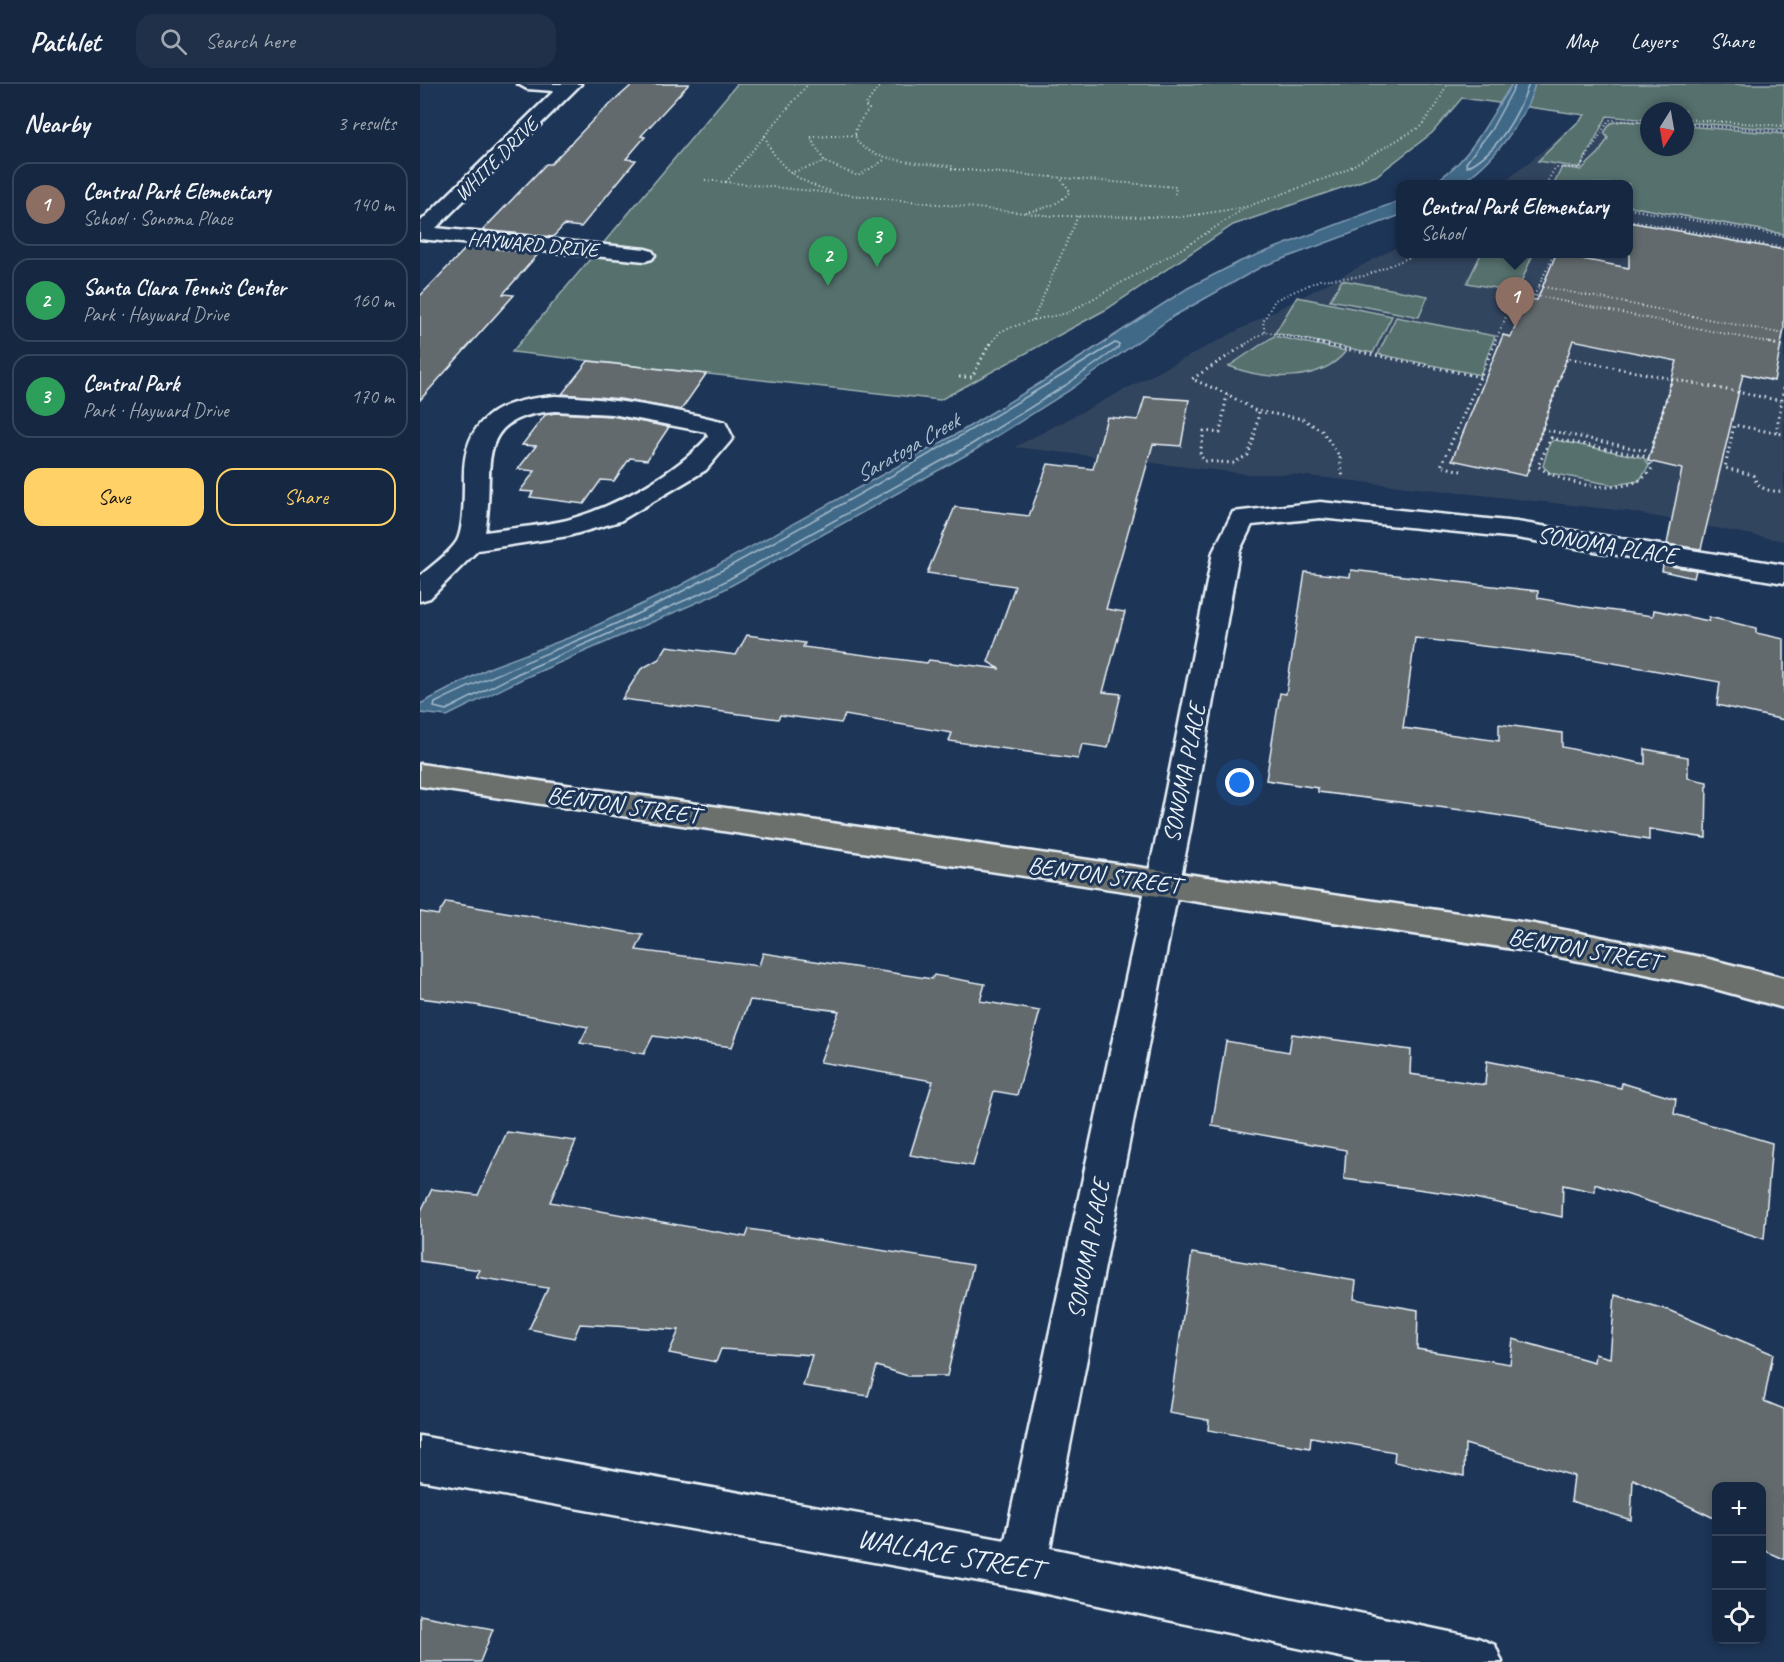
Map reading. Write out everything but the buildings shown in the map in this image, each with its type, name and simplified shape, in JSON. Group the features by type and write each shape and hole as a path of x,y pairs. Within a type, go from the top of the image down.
{"main road":[{"name":"BENTON STREET","path":"420,775 1604,950 1701,971 1784,993"}],"street":[{"path":"527,84 571,86"},
{"name":"WHITE DRIVE","path":"420,233 571,86"},
{"name":"HAYWARD DRIVE","path":"420,233 645,255"},
{"path":"420,592 470,543 568,528 611,515 697,465 721,438 716,428 694,422 595,405 562,404 513,410 499,418 482,442 475,467 477,501 470,543"},
{"name":"SONOMA PLACE","path":"1023,1566 1162,884 1226,552 1242,518 1320,510 1517,530 1784,574"},
{"name":"WALLACE STREET","path":"420,1458 1023,1566 1478,1662"}],"path":[{"path":"726,183 808,84"},
{"path":"881,84 865,106 869,109 856,129 856,135 864,148 885,159 953,166 952,169 1176,186 1175,194"},
{"path":"705,180 1019,213 1182,217 1246,207 1340,173 1420,127 1437,105 1447,84"},
{"path":"1548,180 1555,168 1580,168 1608,120 1640,122"},
{"path":"1694,120 1784,126"},
{"path":"1694,125 1784,132"},
{"path":"765,135 774,157 790,173 823,190 851,196"},
{"path":"856,135 810,137 825,162 858,176 885,159"},
{"path":"790,173 825,162"},
{"path":"1019,213 1047,207 1067,198 1070,191 1068,185 1060,178"},
{"path":"959,377 972,377 993,338 1001,331 1033,320 1068,313 1188,245 1246,207"},
{"path":"1633,210 1784,236"},
{"path":"1033,320 1078,216"},
{"path":"1633,221 1784,248"},
{"path":"1265,332 1263,322 1275,300 1320,280 1364,276 1408,258"},
{"path":"1534,296 1552,258"},
{"path":"1539,286 1784,334"},
{"path":"1461,471 1442,466 1517,292 1784,346"},
{"path":"1342,483 1340,456 1326,434 1305,420 1259,412 1227,394 1192,379 1265,332 1480,377"},
{"path":"1528,470 1567,358 1782,401"},
{"path":"1542,429 1651,452 1672,379"},
{"path":"1776,433 1784,388"},
{"path":"1227,394 1220,433 1204,431 1200,454 1204,461 1235,463 1245,459 1252,452 1259,412"},
{"path":"1778,423 1784,422"},
{"path":"1784,434 1734,425 1725,468 1753,475 1754,481 1766,490 1784,491"},
{"path":"1560,438 1643,456 1651,464 1649,475 1635,484 1612,488 1590,484 1542,471 1538,466 1547,442 1560,438"}],"shaded area":[{"path":"1586,115 1640,119 1640,156 1694,156 1694,123 1784,130 1784,541 1626,511 1290,474 1248,474 1015,447 1396,248 1396,258 1633,258 1633,180 1507,180"}],"green space":[{"path":"737,84 1784,84 1784,130 1694,123 1694,102 1640,102 1640,119 1607,116 1580,168 1538,161 1585,115 1462,98 1432,133 1376,176 1233,225 1107,309 940,400 512,352"},
{"path":"1640,122 1640,156 1694,156 1694,127 1784,134 1784,234 1633,207 1633,180 1556,180 1562,167 1581,170 1599,153 1608,138 1604,133 1611,123"},
{"path":"1479,258 1531,258 1517,292 1467,283"},
{"path":"1342,280 1428,296 1419,317 1330,300"},
{"path":"1297,297 1392,316 1373,353 1275,333"},
{"path":"1396,317 1495,336 1480,375 1378,354"},
{"path":"1274,336 1346,351 1335,362 1307,374 1275,376 1243,371 1229,366"},
{"path":"1555,440 1644,458 1649,466 1639,481 1613,485 1550,473 1543,466 1550,442"}],"water":[{"path":"1512,84 1535,84 1524,112 1495,154 1465,180 1437,180 1457,164 1486,125"},
{"path":"1396,202 1396,217 1261,267 1174,316 1070,390 975,450 714,595 522,679 447,716 420,713 420,704 489,668 576,635 674,589 960,432 1188,288 1241,261"}],"place":[{"name":"Central Park","path":"877,267"},
{"name":"Santa Clara Tennis Center","path":"828,286"},
{"name":"Central Park Elementary","path":"1515,327"}],"water label":[{"name":"Saratoga Creek","path":"907,447"}]}
